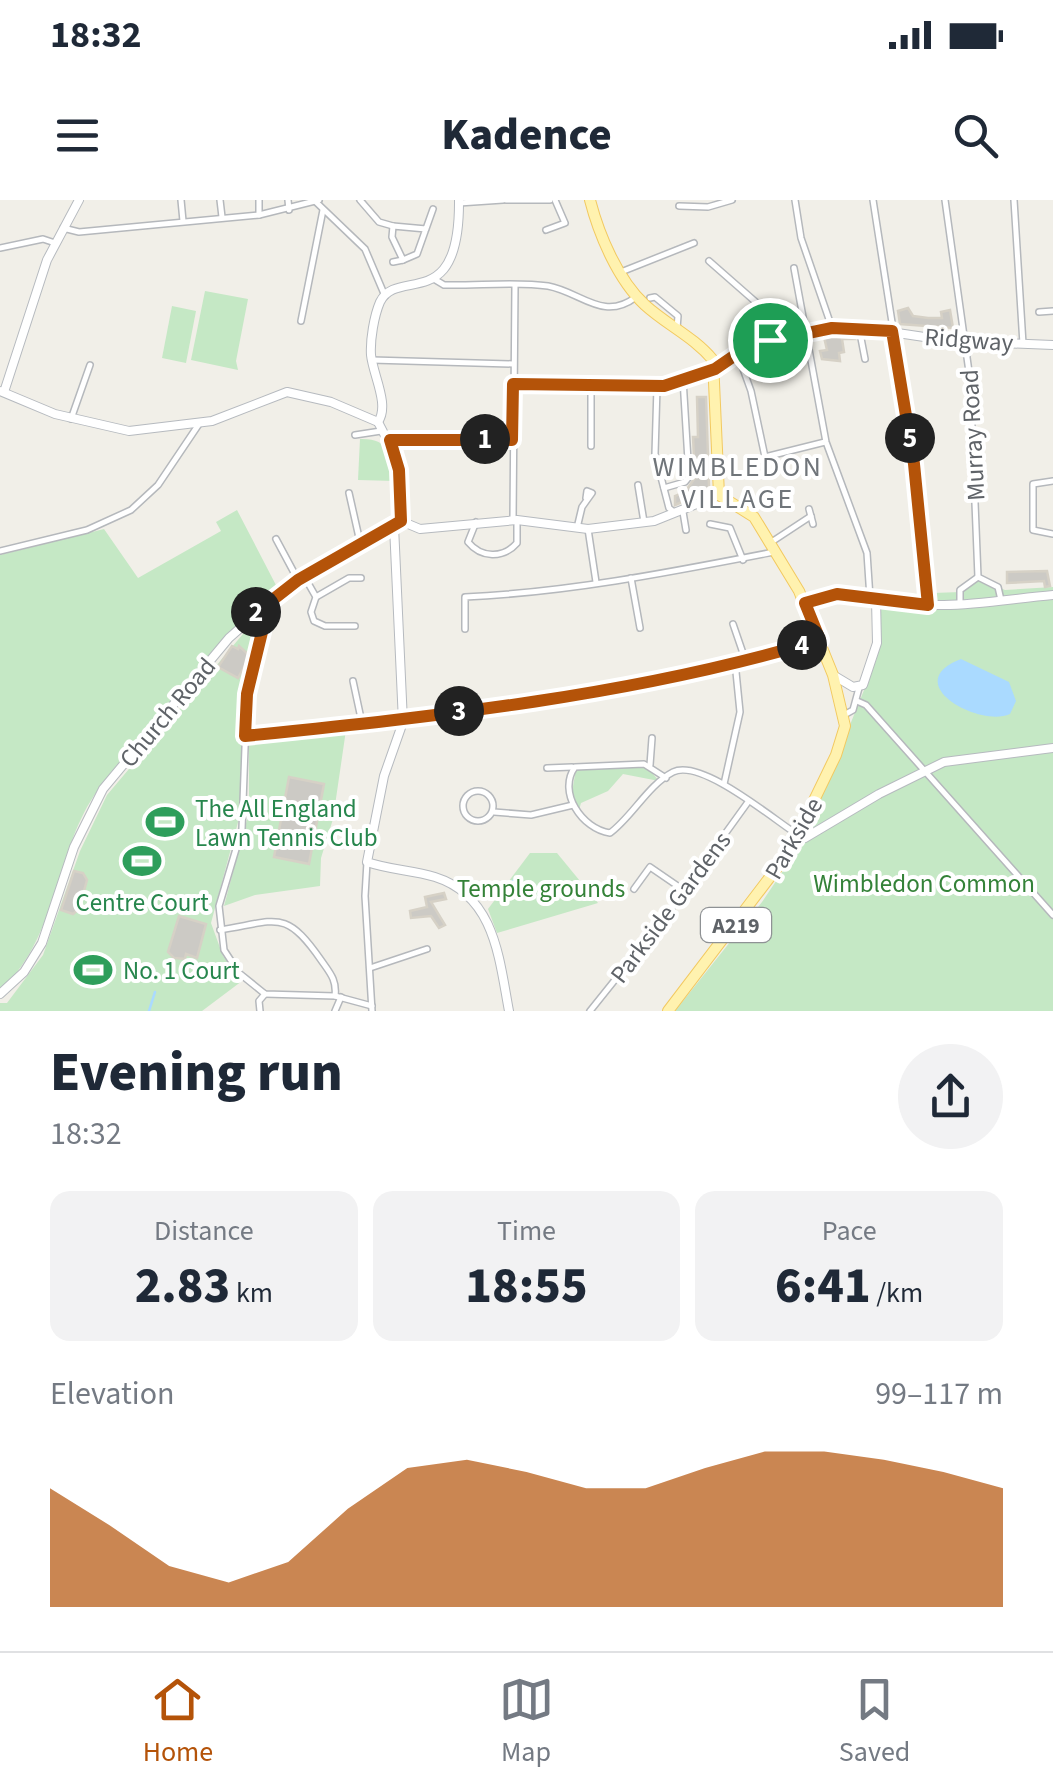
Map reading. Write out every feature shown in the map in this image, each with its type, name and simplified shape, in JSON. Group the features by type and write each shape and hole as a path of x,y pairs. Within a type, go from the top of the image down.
{"main road":[{"path":"590,200 636,297 714,360 719,496"},
{"name":"A219","path":"719,496 751,514 805,603 820,640"},
{"name":"Parkside","path":"668,1011 744,916 798,835 841,743 844,715 820,640"}],"street":[{"path":"78,200 55,243 2,391 71,419 129,431 199,424 288,392 331,402 379,426 390,440 399,470 403,718 384,776 367,862 365,896 372,1008 338,996 266,994 231,962 220,930 219,906 242,828 247,694 268,610"},
{"path":"182,200 183,221"},
{"path":"220,200 222,218"},
{"path":"259,200 259,215"},
{"path":"288,200 289,210"},
{"path":"360,200 379,222 426,229"},
{"path":"385,296 434,279 448,263 456,244 460,201 552,200 565,223 545,230"},
{"path":"679,206 708,207 732,200"},
{"path":"795,200 801,238 832,328"},
{"path":"872,200 914,464 928,605"},
{"name":"Murray Road","path":"946,200 966,342 978,577"},
{"path":"1014,200 1023,344"},
{"path":"64,228 79,232 259,215 318,201 364,249 385,296 372,340 372,360 383,412 379,426"},
{"path":"393,262 417,254 432,209"},
{"path":"300,320 323,210"},
{"path":"393,226 392,237 403,260"},
{"path":"0,248 43,239 55,243"},
{"path":"621,272 694,244"},
{"path":"709,261 758,304 784,371 774,376"},
{"path":"794,268 826,442 867,553 873,599 877,643 857,701 851,712 844,715"},
{"path":"434,279 444,285 549,286 604,307 618,307 636,297"},
{"path":"476,521 468,542 475,550 494,554 514,547 515,286"},
{"path":"650,298 655,297 678,316 677,328"},
{"path":"1039,312 1053,311"},
{"name":"Ridgway","path":"715,369 737,352 773,339 832,328 892,331 966,342 1053,346"},
{"path":"859,328 865,359"},
{"path":"737,352 752,391 764,456 826,442"},
{"path":"372,360 514,364"},
{"path":"71,419 90,364"},
{"path":"513,384 657,386 715,369"},
{"path":"664,488 689,478 684,379"},
{"path":"591,446 592,385"},
{"path":"657,386 655,454 670,508 680,512 686,530"},
{"path":"0,551 87,530 131,510 158,485 199,424"},
{"path":"355,435 379,426"},
{"path":"390,440 512,440"},
{"path":"1053,481 1034,479 1032,530 1053,534"},
{"path":"638,485 645,523"},
{"path":"349,493 360,542"},
{"path":"397,524 420,530 476,521 515,520 588,528 645,523 719,496"},
{"path":"577,528 586,498"},
{"path":"465,630 465,594 530,594 746,559 773,547 810,512 814,524"},
{"name":"Church Road","path":"0,994 26,969 42,944 74,847 103,788 248,619 301,578 397,524"},
{"path":"710,524 730,528 746,559"},
{"path":"588,528 596,582"},
{"path":"276,539 278,552 316,596"},
{"path":"352,622 317,623 311,612 316,596 358,575"},
{"path":"960,604 960,590 978,577 998,587 1001,600"},
{"path":"631,578 640,628"},
{"path":"805,603 835,594 928,605 1053,595"},
{"path":"248,619 262,630"},
{"path":"733,624 745,659"},
{"path":"245,736 597,693 820,640"},
{"path":"724,784 740,712 735,662"},
{"path":"833,675 859,688"},
{"path":"353,681 362,723"},
{"path":"857,701 866,705 1053,915"},
{"path":"650,765 652,738"},
{"path":"576,767 569,784 573,805 595,828 610,833 666,778 676,771 689,770 724,784 804,838 924,771 962,757 1053,748"},
{"path":"547,768 650,765 666,778"},
{"path":"494,812 491,800 478,790 470,794 463,810 468,818 485,819 494,812 530,815 573,805"},
{"name":"Parkside Gardens","path":"590,1011 684,892 748,802"},
{"path":"367,862 396,872 444,880 475,903 492,932 508,1011"},
{"path":"634,889 650,867 684,892"},
{"path":"220,930 275,922 290,924 304,934 333,977 338,996 335,1011"},
{"path":"370,968 427,949"},
{"path":"260,1011 258,1001 266,994"}],"green space":[{"path":"205,291 248,299 236,361 238,370 191,360"},
{"path":"172,306 196,311 186,363 162,358"},
{"path":"360,439 377,441 388,450 395,481 358,480"},
{"path":"237,510 278,589 219,649 95,794 76,831 43,927 18,971 0,991 0,555 104,529 138,578 221,531 216,522"},
{"path":"980,580 1005,590 1053,587 1053,592 943,602 876,595 961,592"},
{"name":"Wimbledon Common","path":"1053,597 1053,1011 675,1011 762,902 803,841 877,658 879,604 952,609"},
{"name":"The All England Lawn Tennis Club","path":"248,628 257,633 242,701 241,811 211,923 223,956 242,981 202,1011 0,1011 0,1003 7,1003 43,955 80,851 107,795"},
{"name":"The All England Lawn Tennis Club","path":"346,730 333,819 321,858 320,886 255,895 224,906 249,812 249,740"},
{"path":"647,767 659,781 623,774 608,791 581,803 579,810 572,792 576,769"},
{"name":"Temple grounds","path":"530,853 557,853 598,903 497,933 488,909"}],"water":[{"path":"961,659 1009,682 1016,701 1010,714 980,715 950,701 941,691 938,680 944,669"}],"building":[{"path":"908,308 913,316 928,318 942,318 941,312 950,310 953,328 900,324 898,311"},
{"path":"824,337 855,339 842,339 844,352 839,353 840,361 822,359 820,351 827,350"},
{"path":"697,397 706,397 709,486 706,492 675,505 675,496 685,492 695,478 693,437 698,437"},
{"path":"1047,571 1050,586 1045,587 1044,581 1007,583 1007,572"},
{"path":"232,646 239,646 250,656 238,678 218,667"},
{"path":"289,777 324,784 309,864 274,857"},
{"path":"74,871 83,873 87,880 79,909 73,914 61,910"},
{"path":"444,893 446,899 431,902 445,925 439,928 431,916 411,918 410,911 427,907 425,897"},
{"path":"179,916 206,924 197,958 186,954 185,959 174,958 168,952"}],"waterway":[{"path":"507,888 515,879"},
{"path":"149,1011 155,992"}],"place":[{"name":"The All England Lawn Tennis Club","path":"165,822"},
{"name":"Centre Court","path":"142,861"},
{"name":"No. 1 Court","path":"93,970"}],"district":[{"name":"WIMBLEDON VILLAGE","path":"738,482"}],"route":[{"path":"832,328 892,331 914,464 928,605 835,594 805,603 820,640 636,686 410,718 245,736 247,694 262,632 248,619 287,586 401,521 399,470 390,440 512,440 513,384 664,386 715,369 745,347 770,340 832,328"}]}
